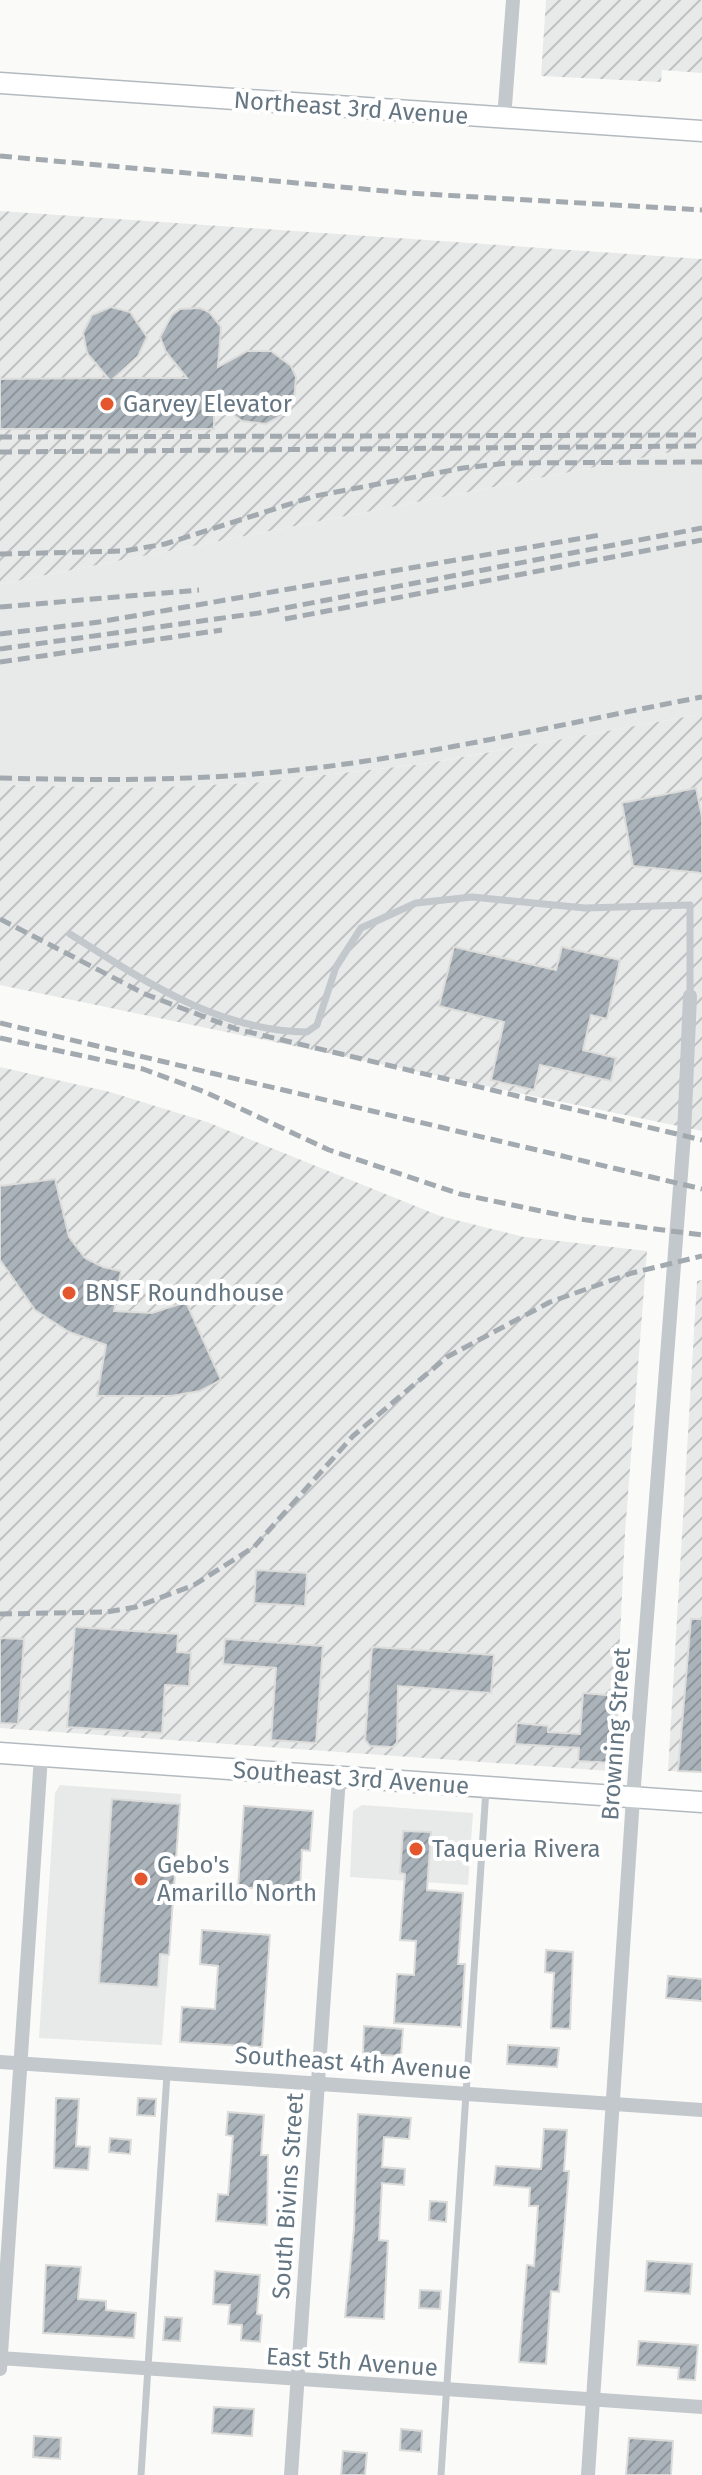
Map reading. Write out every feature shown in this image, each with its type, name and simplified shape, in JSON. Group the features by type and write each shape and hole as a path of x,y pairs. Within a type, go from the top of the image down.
{"main road":[{"name":"Northeast 3rd Avenue","path":"0,83 702,131"},
{"name":"Southeast 3rd Avenue","path":"0,1753 702,1802"}],"street":[{"path":"504,119 513,0"},
{"name":"Browning Street","path":"588,2475 633,1798 684,1135 690,996"},
{"path":"0,2369 41,1756"},
{"name":"South Bivins Street","path":"291,2475 339,1777"},
{"name":"Southeast 4th Avenue","path":"0,2062 702,2110"},
{"name":"East 5th Avenue","path":"0,2358 702,2407"}],"lane":[{"path":"70,934 187,1004 244,1022 307,1032 317,1025 336,967 361,928 416,903 472,897 585,908 702,904"},
{"path":"690,905 690,996"},
{"path":"690,937 702,937"},
{"path":"441,2475 487,1787"},
{"path":"141,2475 167,2073"}],"shaded area":[{"path":"546,0 702,0 702,73 662,70 661,82 541,76"},
{"path":"0,211 702,259 702,446 0,584"},
{"path":"702,446 702,714 422,764 251,783 141,788 0,785 0,584"},
{"path":"702,714 702,1131 0,985 0,785 141,788 251,783 423,764"},
{"path":"0,1067 110,1092 207,1122 440,1216 524,1237 647,1251 625,1533 614,1763 610,1771 0,1728"},
{"path":"702,1280 702,1772 668,1771 697,1281"},
{"path":"60,1785 181,1794 162,2045 39,2038 55,1793"},
{"path":"362,1805 473,1813 468,1885 350,1877 353,1811"}],"building":[{"path":"111,307 130,312 147,337 138,356 114,378 187,378 166,352 160,337 172,315 180,309 200,308 209,312 221,327 218,367 247,351 271,351 291,366 296,377 294,402 288,412 266,424 242,421 214,400 214,429 0,429 0,379 108,378 87,353 83,333 92,315"},
{"path":"696,788 702,817 702,873 633,866 622,803"},
{"path":"454,947 556,970 562,947 620,960 607,1019 591,1015 583,1050 616,1058 611,1081 540,1065 534,1090 491,1080 504,1022 439,1006"},
{"name":"BNSF Roundhouse","path":"55,1179 69,1237 85,1258 121,1271 114,1311 152,1313 186,1302 221,1380 200,1391 171,1396 97,1396 106,1345 69,1332 35,1310 0,1260 0,1186"},
{"path":"256,1570 307,1573 305,1606 254,1603"},
{"path":"691,1619 702,1619 702,1772 678,1771"},
{"path":"75,1627 178,1634 177,1652 191,1653 189,1686 165,1685 162,1733 67,1727"},
{"path":"0,1638 24,1639 18,1724 0,1723"},
{"path":"225,1639 323,1646 316,1743 271,1740 276,1668 223,1664"},
{"path":"372,1647 494,1655 491,1693 398,1686 397,1743 393,1747 370,1746 365,1740"},
{"path":"583,1693 618,1696 614,1763 578,1761 579,1748 515,1744 517,1723 548,1726 548,1732 580,1734"},
{"name":"Gebo's Amarillo North","path":"112,1799 180,1804 169,1955 160,1954 158,1987 99,1983"},
{"path":"244,1806 313,1811 310,1851 302,1850 300,1891 238,1887"},
{"path":"403,1831 431,1832 427,1890 463,1893 458,1964 465,1964 461,2027 394,2023 397,1974 414,1975 416,1941 400,1940 405,1874 400,1873"},
{"path":"202,1930 270,1935 262,2047 180,2042 182,2007 215,2009 218,1966 200,1964"},
{"path":"546,1950 573,1952 570,2029 551,2028 554,1973 545,1972"},
{"path":"668,1976 702,1979 702,2001 666,1998"},
{"path":"364,2026 403,2029 401,2056 363,2054"},
{"path":"508,2045 559,2048 557,2067 507,2064"},
{"path":"56,2098 79,2099 76,2146 90,2147 88,2170 54,2168"},
{"path":"138,2098 156,2099 155,2116 137,2115"},
{"path":"228,2112 264,2115 261,2155 268,2155 267,2225 216,2221 218,2194 228,2195 233,2136 226,2135"},
{"path":"358,2114 411,2118 409,2139 384,2137 382,2167 405,2169 404,2185 382,2183 379,2240 388,2241 384,2319 345,2317 354,2229"},
{"path":"544,2129 567,2130 564,2171 569,2171 559,2292 551,2291 546,2364 519,2362 527,2265 534,2266 538,2206 529,2206 530,2188 494,2185 496,2166 541,2169"},
{"path":"110,2138 131,2140 130,2154 109,2152"},
{"path":"430,2201 447,2202 446,2222 429,2220"},
{"path":"647,2261 692,2264 690,2294 645,2291"},
{"path":"46,2265 81,2267 78,2299 106,2301 106,2310 136,2313 134,2338 43,2333"},
{"path":"215,2271 260,2275 257,2314 262,2315 260,2342 241,2340 242,2325 228,2324 230,2305 213,2304"},
{"path":"420,2290 441,2291 440,2309 419,2308"},
{"path":"165,2317 182,2318 180,2341 163,2340"},
{"path":"639,2341 698,2345 695,2380 678,2379 679,2368 637,2365"},
{"path":"214,2407 254,2409 252,2436 212,2433"},
{"path":"401,2429 422,2431 421,2452 400,2450"},
{"path":"34,2436 61,2438 60,2459 33,2457"},
{"path":"629,2438 673,2441 671,2475 626,2475"},
{"path":"343,2451 367,2453 365,2475 341,2475"}],"railway":[{"path":"0,156 407,193 702,210"},
{"path":"0,437 702,435"},
{"path":"0,452 702,446"},
{"path":"0,554 124,551 165,544 315,496 463,468 508,463 702,462"},
{"path":"0,649 259,613 702,528"},
{"path":"0,634 99,622 600,535"},
{"path":"285,619 702,540"},
{"path":"0,607 199,590"},
{"path":"0,662 222,630"},
{"path":"0,778 181,778 300,770 473,743 702,697"},
{"path":"0,919 145,994 236,1029 702,1140"},
{"path":"0,1023 702,1189"},
{"path":"0,1038 143,1069 205,1092 329,1150 460,1194 579,1219 702,1235"},
{"path":"0,1614 107,1612 136,1607 194,1585 254,1547 353,1436 447,1357 550,1302 632,1273 702,1256"}],"place":[{"name":"Garvey Elevator","path":"107,404"},
{"name":"BNSF Roundhouse","path":"69,1293"},
{"name":"Taqueria Rivera","path":"416,1849"},
{"name":"Gebo's Amarillo North","path":"141,1879"}]}
